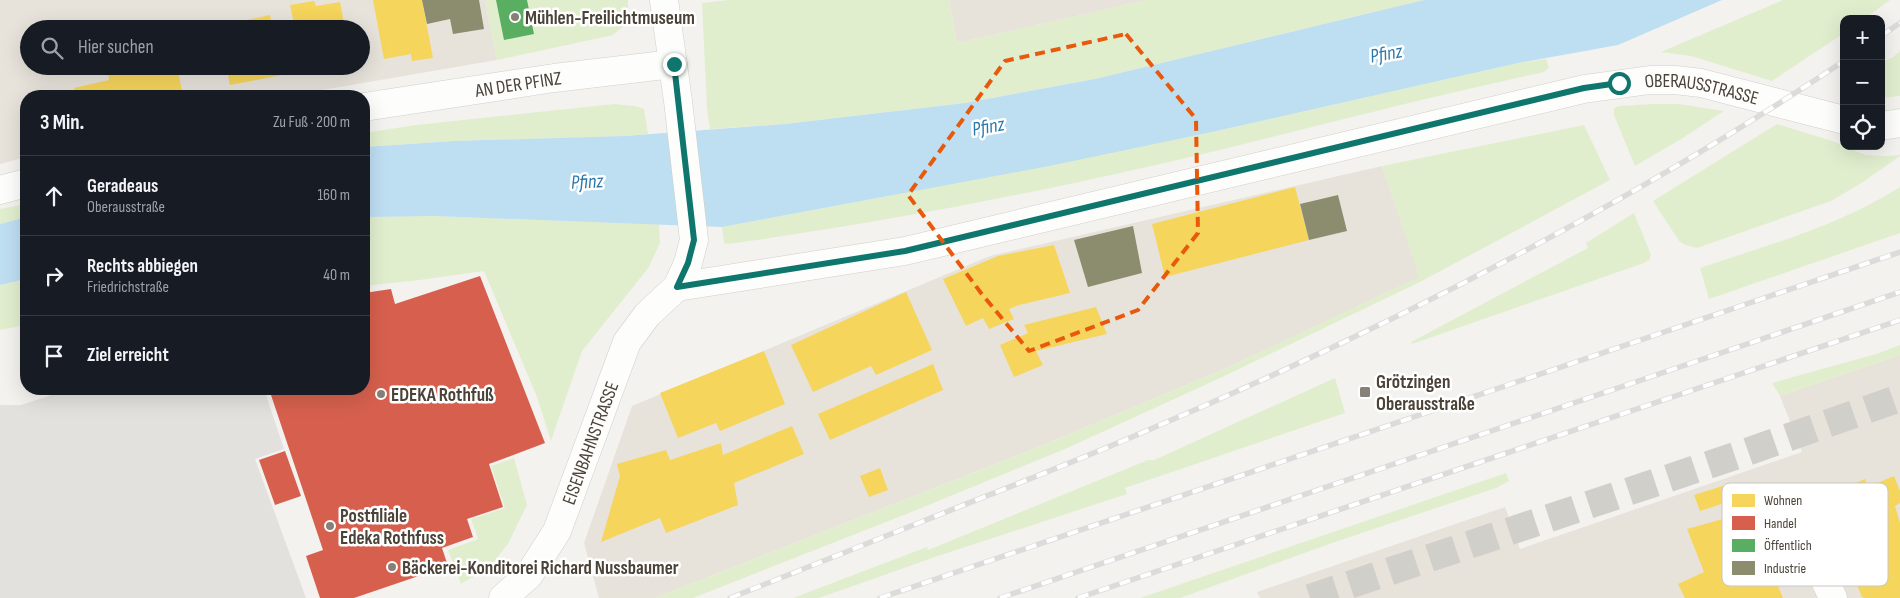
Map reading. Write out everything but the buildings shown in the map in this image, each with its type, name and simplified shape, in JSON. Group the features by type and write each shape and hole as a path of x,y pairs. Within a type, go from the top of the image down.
{"street":[{"path":"664,0 674,64 694,240 688,263 677,287"},
{"name":"AN DER PFINZ","path":"370,106 554,78 674,64"},
{"name":"OBERAUSSTRASSE","path":"677,287 905,251 1584,88 1650,80 1701,83 1840,119"},
{"path":"1885,125 1900,123"},
{"path":"0,190 20,185"},
{"name":"EISENBAHNSTRASSE","path":"503,598 529,575 557,532 627,342 647,315 677,287"},
{"path":"1828,586 1833,598"}],"highlighted area":[{"path":"1126,34 1196,119 1198,233 1138,310 1029,351 981,293 908,195 1005,61"}],"shaded area":[{"path":"0,0 485,0 497,60 322,90 20,90 20,159 0,164"},
{"path":"949,0 1147,0 957,43"},
{"path":"1382,166 1420,277 1229,367 1041,446 655,598 599,598 584,543 632,406 990,256"},
{"path":"1900,355 1900,598 1260,598 1257,592 1505,507 1520,549 1802,452 1780,396"},
{"path":"52,395 266,395 284,449 255,459 306,598 0,598 0,405 21,405"}],"green space":[{"path":"485,0 628,0 628,22 613,35 497,60"},
{"path":"728,0 949,0 957,43 1147,0 1424,0 1095,79 965,103 785,124 710,129 707,108 702,3"},
{"path":"1783,0 1890,0 1869,15 1840,15 1840,36 1772,81 1691,56 1661,52"},
{"path":"1900,51 1900,96 1885,98 1885,61 1892,58"},
{"path":"1546,59 1549,68 1544,72 1165,163 1002,198 893,218 783,236 724,243 722,227 1212,132 1518,63"},
{"path":"614,104 644,109 648,134 454,141 370,147 370,132 416,125"},
{"path":"1652,104 1679,104 1724,111 1635,166 1614,115 1614,108"},
{"path":"1777,124 1832,141 1840,144 1840,150 1853,150 1865,155 1900,155 1863,182 1831,201 1697,248 1685,245 1679,241 1653,201"},
{"path":"1584,125 1610,180 1422,281 1218,379 1065,449 693,598 655,598 1041,446 1229,367 1419,277 1382,166"},
{"path":"1900,187 1900,233 1709,299 1700,268 1828,224 1877,201"},
{"path":"20,205 20,219 0,224 0,209"},
{"path":"1634,213 1651,255 1649,260 1644,263 1412,344 1411,342 1588,248 1586,243"},
{"path":"370,216 433,216 659,224 660,243 649,267 582,351 551,441 537,397 484,271 370,285"},
{"path":"20,280 20,326 0,330 0,285"},
{"path":"1900,345 1900,355 1780,396 1772,383 1876,354"},
{"path":"1335,378 1345,413 1125,488 1127,494 938,556 819,598 793,598 927,547 928,550 1148,460 1154,460"},
{"path":"514,458 527,505 508,544 491,565 461,584 448,550 478,539 471,519 505,508 491,466"},
{"path":"1506,473 1509,481 1496,488 1332,543 1180,598 1140,598"}],"water":[{"name":"Pfinz","path":"1424,0 1722,0 1618,45 1518,63 1212,132 1049,166 722,227 433,216 370,217 370,147 454,141 625,136 785,124 965,103 1095,79"},
{"path":"20,219 20,280 0,285 0,224"}],"tunnel":[{"path":"1310,598 1738,455 1900,398"}],"railway":[{"path":"1885,33 1900,23"},
{"path":"730,598 1146,431 1326,350 1504,262 1591,215 1761,115 1840,64"},
{"path":"880,598 1900,252"},
{"path":"1000,598 1900,292"},
{"path":"1078,598 1900,320"}],"place":[{"name":"Mühlen-Freilichtmuseum","path":"515,17"},
{"name":"Grötzingen Oberausstraße","path":"1365,392"},
{"name":"EDEKA Rothfuß","path":"381,394"},
{"name":"Postfiliale Edeka Rothfuss","path":"330,526"},
{"name":"Bäckerei-Konditorei Richard Nussbaumer","path":"392,567"}],"route":[{"path":"674,64 694,240 688,263 677,287 905,251 1584,88 1619,83"}]}
